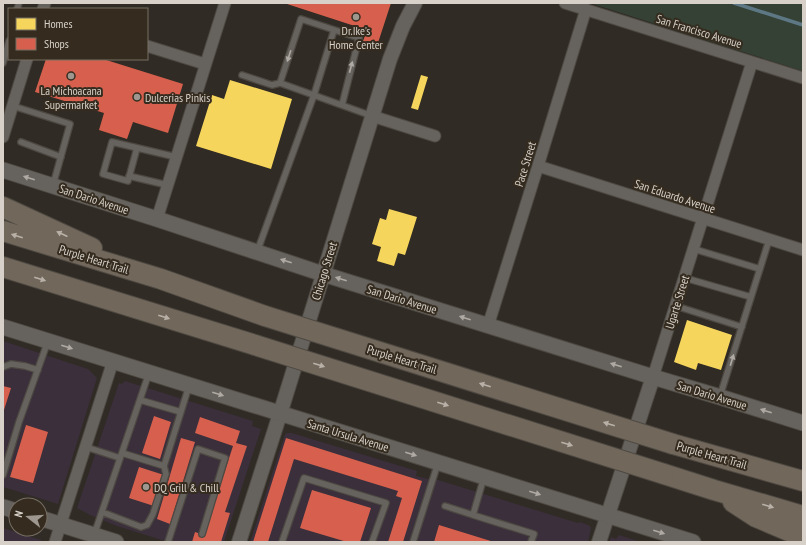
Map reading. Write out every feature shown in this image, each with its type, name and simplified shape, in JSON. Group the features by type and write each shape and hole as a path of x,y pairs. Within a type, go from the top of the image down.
{"highway":[{"path":"3,207 161,280"},
{"name":"Purple Heart Trail","path":"3,232 161,280 265,316 673,444 803,481"},
{"path":"3,267 714,490 803,516"},
{"path":"714,490 756,517 803,537"}],"main road":[{"name":"San Dario Avenue","path":"3,170 323,274 803,423"},
{"name":"Santa Ursula Avenue","path":"3,327 693,542"},
{"path":"48,521 116,542"}],"street":[{"path":"157,219 225,3"},
{"name":"Chicago Street","path":"239,542 392,52 415,3"},
{"name":"San Francisco Avenue","path":"565,3 803,78"},
{"name":"Pace Street","path":"488,326 586,9"},
{"path":"148,46 205,64"},
{"path":"3,137 27,60"},
{"name":"Ugarte Street","path":"599,542 704,219 752,62"},
{"path":"372,116 435,136"},
{"name":"San Eduardo Avenue","path":"538,166 803,250"},
{"path":"55,542 113,361"}],"lane":[{"path":"280,83 301,19 359,38 342,105"},
{"path":"257,252 314,95 334,30"},
{"path":"3,63 8,45"},
{"path":"242,75 272,85 280,83 372,116"},
{"path":"13,106 70,124 52,186"},
{"path":"20,142 61,157"},
{"path":"137,148 128,181 104,174 112,142 137,148 176,158"},
{"path":"129,176 167,186"},
{"path":"720,397 769,240"},
{"path":"694,249 760,269"},
{"path":"685,278 751,297"},
{"path":"676,306 742,327"},
{"path":"3,476 4,466 48,341"},
{"path":"3,367 11,364 38,370"},
{"path":"94,535 150,373"},
{"path":"102,512 141,527 147,525 153,514 166,474 164,466 189,385"},
{"path":"140,400 181,412"},
{"path":"86,447 164,466"},
{"path":"168,542 198,449 225,458 202,534"},
{"path":"413,542 438,463"},
{"path":"472,515 484,477"},
{"path":"282,542 304,478 386,503 372,542"},
{"path":"445,506 534,534 531,542"}],"shaded area":[{"path":"3,341 88,369 97,378 58,504 48,501 48,497 35,497 3,487"},
{"path":"125,381 253,421 252,426 261,429 224,542 168,542 117,526 77,508 119,383 122,384"},
{"path":"288,433 417,471 416,476 438,480 578,523 580,522 590,526 591,529 588,542 250,542 285,434"},
{"path":"3,528 8,530 8,537 32,537 41,540 41,542 3,542"},
{"path":"619,535 641,542 609,542 611,537 616,539"}],"green space":[{"path":"590,3 803,3 803,71"}],"building: Homes":[{"path":"421,75 428,77 418,110 411,108"},
{"path":"230,80 292,99 271,169 196,146 212,95 224,99"},
{"path":"389,209 417,217 405,255 398,253 394,266 377,261 381,247 372,244 380,218 386,220"},
{"path":"687,320 732,335 721,370 698,363 696,370 674,362"}],"building: Shops":[{"name":"Dr.Ike's Home Center","path":"284,3 391,3 376,49 362,44 367,30"},
{"name":"Dulcerias Pinkis","path":"46,60 106,60 183,84 168,133 133,122 127,139 99,130 104,113 35,92"},
{"path":"3,386 11,388 3,413"},
{"path":"154,416 171,422 160,459 142,453"},
{"path":"200,417 240,431 236,443 247,446 225,512 230,513 221,542 192,542 195,532 204,535 233,446 195,433"},
{"path":"26,425 48,432 33,483 10,477"},
{"path":"181,438 195,442 170,524 157,519"},
{"path":"286,438 422,481 403,542 388,542 402,498 396,496 398,491 294,459 268,542 253,542"},
{"name":"DQ Grill & Chill","path":"139,467 164,475 154,506 129,498"},
{"path":"312,490 371,508 360,542 347,542 300,528"},
{"path":"439,525 494,542 434,542"}],"waterway":[{"path":"734,3 803,25"}],"place":[{"name":"Dr.Ike's Home Center","path":"356,17"},
{"name":"La Michoacana Supermarket","path":"71,76"},
{"name":"Dulcerias Pinkis","path":"137,97"},
{"name":"DQ Grill & Chill","path":"146,487"}]}
